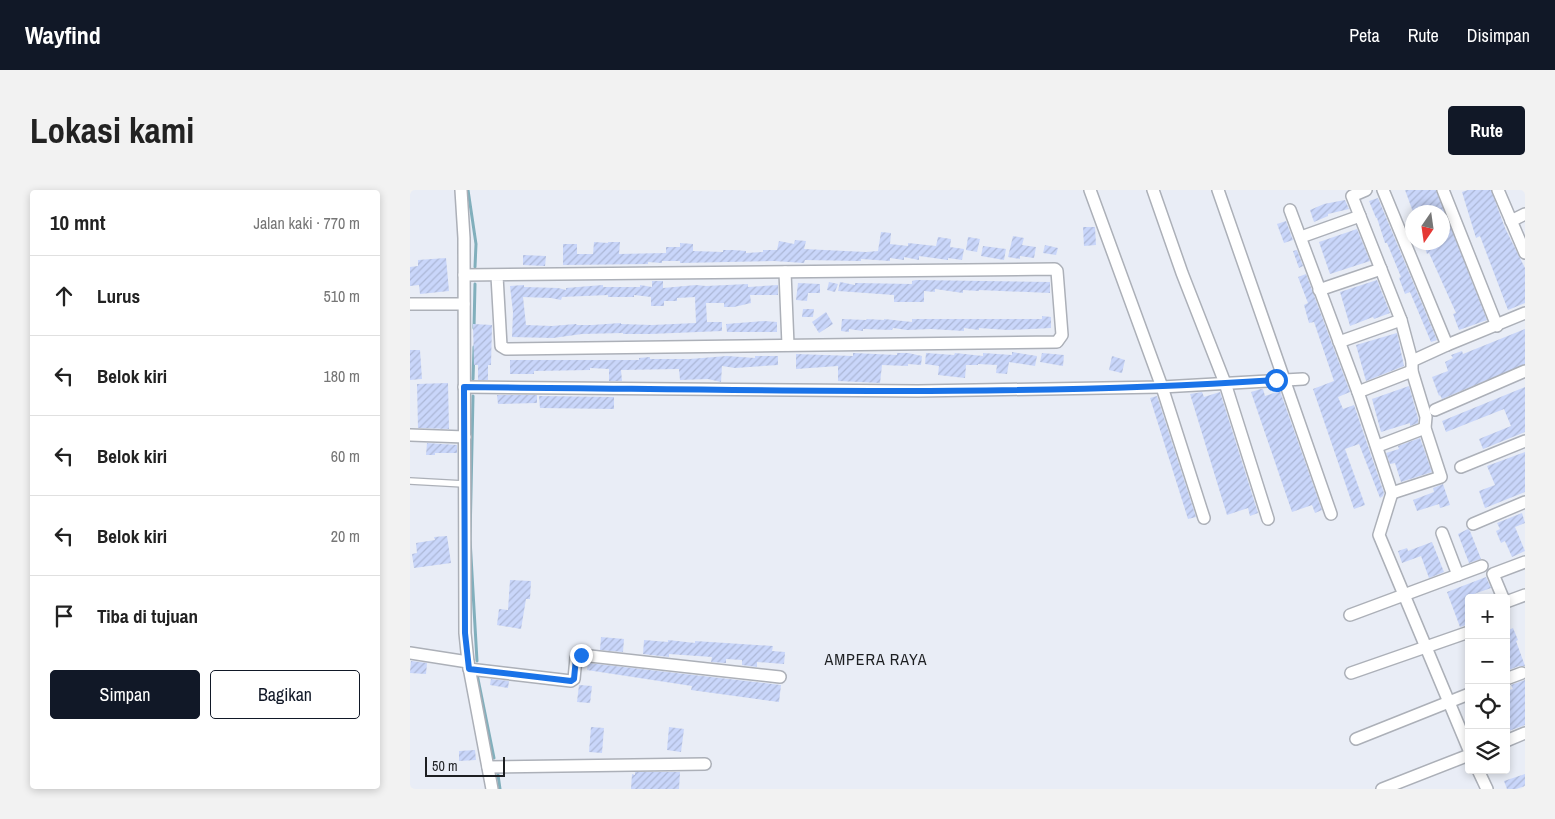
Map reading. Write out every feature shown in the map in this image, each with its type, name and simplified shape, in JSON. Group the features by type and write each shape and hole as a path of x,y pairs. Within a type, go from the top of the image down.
{"street":[{"path":"461,190 464,223 465,633 468,665 492,789"},
{"path":"1090,190 1162,387 1204,518"},
{"path":"1153,190 1182,273 1225,383 1268,519"},
{"path":"1218,190 1330,514"},
{"path":"1366,190 1352,196 1401,320 1426,417 1424,428 1441,477 1392,493"},
{"path":"1383,190 1448,345"},
{"path":"1443,190 1497,326"},
{"path":"1498,190 1517,225 1525,253"},
{"path":"1290,210 1378,446 1392,493 1379,535 1465,740"},
{"path":"1517,225 1525,214"},
{"path":"1301,237 1360,216"},
{"path":"464,275 1055,269 1057,271 1062,335 1057,342 506,349 501,346 497,276"},
{"path":"1319,290 1381,269"},
{"path":"785,272 788,345"},
{"path":"410,304 464,304"},
{"path":"1358,392 1412,366 1448,345 1525,313"},
{"path":"1339,342 1401,320"},
{"path":"1435,410 1525,371"},
{"path":"464,387 918,391 1162,387 1303,379"},
{"path":"1378,446 1424,428"},
{"path":"410,435 464,437"},
{"path":"1461,467 1525,441"},
{"path":"1473,524 1525,502"},
{"path":"1442,533 1458,574"},
{"path":"1501,594 1493,574 1525,562"},
{"path":"1350,615 1482,566"},
{"path":"1510,601 1525,595"},
{"path":"1351,674 1465,633"},
{"path":"410,653 468,665 571,681 574,679 576,658 581,655 780,677"},
{"path":"1510,678 1522,673"},
{"path":"1356,739 1465,696"},
{"path":"1510,739 1525,733"},
{"path":"1382,789 1465,757"},
{"path":"488,766 704,764"},
{"path":"1480,774 1487,789"}],"lane":[{"path":"410,481 464,484"}],"building":[{"path":"1405,190 1436,190 1442,205 1410,205"},
{"path":"1468,190 1491,190 1505,228 1525,268 1525,303 1508,310 1480,236 1476,238 1462,192"},
{"path":"1378,198 1437,340 1431,342 1410,292 1405,294 1399,278 1401,277 1387,243 1385,243 1369,201"},
{"path":"1345,200 1349,209 1328,214 1328,216 1314,222 1310,210 1324,204"},
{"path":"1286,221 1293,240 1284,243 1277,224"},
{"path":"1450,226 1487,320 1459,330 1453,314 1456,313 1429,253 1427,254 1426,250 1450,250"},
{"path":"1083,227 1095,227 1096,245 1084,246"},
{"path":"1357,229 1370,261 1330,274 1319,242"},
{"path":"881,232 891,233 890,244 908,246 908,243 936,246 938,237 951,239 950,247 964,249 962,260 919,256 919,260 904,257 904,260 890,258 890,261 861,259 861,261 805,260 804,263 774,261 680,263 680,261 662,261 662,263 648,262 648,264 563,265 563,244 577,244 577,254 593,254 594,242 620,242 619,254 666,253 666,247 680,247 680,243 693,244 693,251 723,252 723,250 733,250 746,251 746,253 777,250 779,241 794,244 795,240 806,241 804,249 866,252 878,251"},
{"path":"1013,236 1024,238 1022,245 1036,247 1034,258 1020,256 1020,259 1008,257"},
{"path":"968,237 980,239 977,252 966,250"},
{"path":"1045,245 1058,248 1056,255 1043,253"},
{"path":"983,246 1006,249 1004,260 981,256"},
{"path":"1297,250 1303,266 1299,268 1293,251"},
{"path":"523,255 546,256 545,266 523,265"},
{"path":"446,258 449,291 420,294 419,285 410,286 410,267 418,266 418,260"},
{"path":"1306,274 1350,392 1338,397 1343,409 1354,405 1384,493 1380,498 1359,444 1345,449 1365,505 1354,509 1313,389 1334,381 1314,322 1309,323 1304,305 1308,303 1298,277"},
{"path":"1377,280 1390,313 1350,326 1340,292"},
{"path":"652,281 663,281 663,288 696,285 748,284 748,287 778,285 778,295 750,295 751,303 734,307 724,307 724,303 706,303 707,322 722,322 722,331 582,334 553,338 512,337 513,312 510,286 524,285 524,287 566,290 566,288 603,285 603,287 640,287 640,285 652,287","holes":["608,295 608,297 634,297 634,295 651,297 651,306 664,306 664,301 677,301 677,298 695,297 696,323 526,325 523,297 561,300 562,297"]},
{"path":"912,281 1050,282 1050,293 963,290 963,293 935,289 935,292 924,291 924,302 894,302 894,295 838,291 840,282 855,285 855,283 912,284"},
{"path":"829,282 838,284 835,292 827,290"},
{"path":"798,283 820,284 820,293 808,293 807,301 796,300"},
{"path":"803,309 814,309 813,317 802,317"},
{"path":"826,312 833,324 819,333 812,322"},
{"path":"1042,316 1051,317 1051,328 1008,330 979,328 979,330 964,328 964,331 893,328 892,330 863,329 863,331 849,329 849,332 841,331 842,319 884,319 912,322 912,319 1042,319"},
{"path":"764,321 777,322 777,332 727,332 726,324"},
{"path":"473,324 492,325 491,365 488,365 488,380 478,380 478,365 474,365"},
{"path":"1525,329 1525,364 1442,399 1439,396 1432,377 1448,371 1445,362 1453,358 1451,355 1462,351 1463,354"},
{"path":"1397,333 1404,366 1366,381 1356,345"},
{"path":"410,350 420,350 422,379 410,380"},
{"path":"1012,352 1037,356 1035,366 1009,362 1007,374 996,373 997,365 966,365 965,378 938,375 939,366 925,364 926,353 954,355 955,353 983,356 983,353 1012,355"},
{"path":"853,353 897,355 897,353 908,353 922,356 921,365 882,365 880,383 838,381 838,366 796,369 796,354 853,356"},
{"path":"1042,353 1064,355 1063,366 1040,362"},
{"path":"727,356 755,358 755,356 778,356 778,365 735,368 722,366 721,382 708,379 680,380 679,369 621,370 622,381 609,381 609,369 590,368 590,370 534,371 534,374 510,374 510,360 639,360 639,358 650,357 650,359 690,359"},
{"path":"1112,356 1125,360 1122,373 1109,370"},
{"path":"448,383 449,429 418,428 417,384"},
{"path":"1409,386 1418,423 1410,426 1410,423 1381,432 1372,399"},
{"path":"1525,387 1525,432 1483,449 1479,439 1511,426 1504,409 1446,432 1442,421"},
{"path":"1263,389 1265,396 1280,391 1322,510 1315,513 1312,505 1292,512 1251,392"},
{"path":"1202,392 1204,397 1220,392 1258,513 1250,516 1248,508 1227,515 1190,394"},
{"path":"497,395 537,395 537,403 498,404"},
{"path":"539,396 614,397 614,409 540,408"},
{"path":"1157,396 1196,517 1188,519 1150,398"},
{"path":"1420,438 1432,472 1401,482 1395,463 1390,464 1386,453 1399,449 1398,446"},
{"path":"427,443 457,445 457,453 426,455"},
{"path":"1525,452 1525,492 1485,508 1479,491 1495,485 1487,466"},
{"path":"1443,484 1450,505 1440,508 1439,504 1417,511 1413,500 1434,492 1433,488"},
{"path":"1522,513 1525,523 1515,527 1525,551 1512,557 1505,541 1501,543 1496,531 1500,529 1497,523"},
{"path":"1468,529 1481,559 1469,563 1458,534"},
{"path":"447,536 451,563 414,568 412,554 417,553 416,543 435,540 434,537"},
{"path":"1432,542 1444,572 1429,578 1421,556 1402,563 1398,551 1407,548 1408,551"},
{"path":"1486,577 1491,588 1474,594 1465,594 1465,625 1460,627 1447,592"},
{"path":"510,580 531,581 530,599 526,599 521,629 497,625 499,609 508,610"},
{"path":"1513,628 1518,640 1516,641 1525,666 1510,669 1510,639 1510,629"},
{"path":"601,637 624,639 623,652 600,650"},
{"path":"644,640 773,646 772,651 785,652 784,664 757,662 757,667 742,665 742,660 726,659 726,663 711,662 712,657 669,654 669,657 643,654"},
{"path":"411,661 427,663 426,674 410,673"},
{"path":"588,663 781,685 779,702 691,690 692,686 587,670"},
{"path":"491,679 509,681 508,688 490,685"},
{"path":"1525,680 1525,725 1510,731 1510,690 1513,689 1511,685"},
{"path":"579,685 592,686 590,703 577,702"},
{"path":"591,727 604,728 602,753 589,752"},
{"path":"669,727 684,729 681,752 667,750"},
{"path":"475,750 476,760 459,761 459,751"},
{"path":"635,772 680,772 679,789 631,789 632,774 635,775"},
{"path":"1525,774 1525,786 1507,789 1504,781"}],"waterway":[{"path":"468,190 476,244 475,267"},
{"path":"474,328 475,284"},
{"path":"473,379 474,347"},
{"path":"473,396 470,539 477,661"},
{"path":"477,674 494,758"},
{"path":"498,775 500,789"}],"district":[{"name":"AMPERA RAYA","path":"876,659"}],"route":[{"path":"581,655 576,658 574,679 571,681 469,669 465,633 464,387 918,391 1162,387 1276,380"}]}
